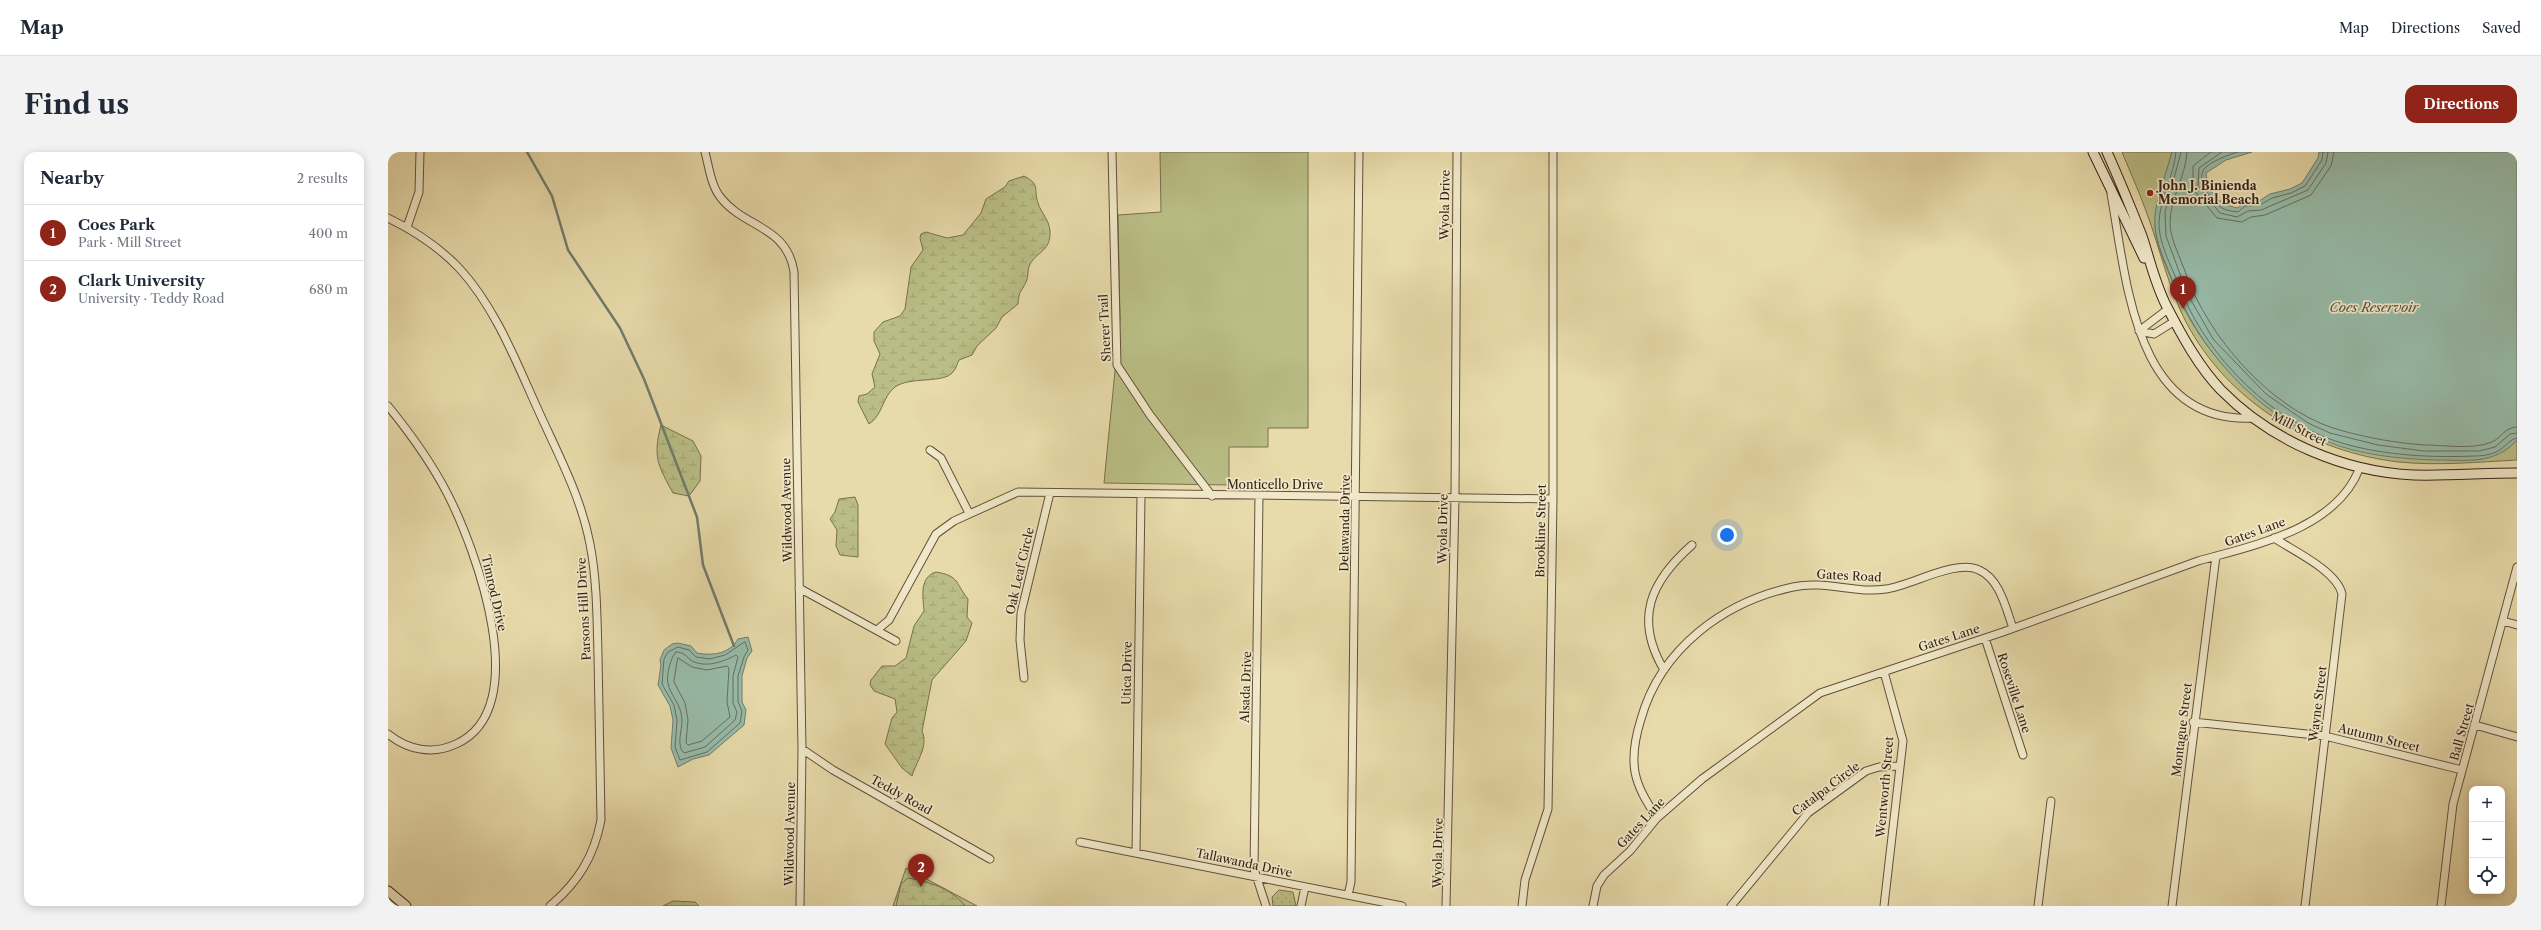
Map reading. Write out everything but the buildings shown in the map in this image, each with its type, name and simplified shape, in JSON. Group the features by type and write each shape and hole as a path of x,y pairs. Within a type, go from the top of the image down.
{"main road":[{"name":"Mill Street","path":"2093,152 2136,244 2150,268 2168,309 2175,321 2209,375 2221,390 2254,418 2288,440 2311,451 2360,466 2414,474 2517,473"},
{"name":"Mill Street","path":"2107,152 2142,237 2150,268"},
{"path":"388,891 406,906"}],"street":[{"path":"407,227 419,192 420,152"},
{"name":"Wildwood Avenue","path":"705,152 715,188 720,197 731,207 771,232 785,247 793,265 802,749 800,906"},
{"name":"Sherer Trail","path":"1112,152 1117,365 1141,402 1212,496"},
{"name":"Delawanda Drive","path":"1348,895 1351,882 1353,789 1357,496 1359,152"},
{"name":"Wyola Drive","path":"1446,906 1455,498 1457,152"},
{"name":"Brookline Street","path":"1522,906 1525,880 1548,809 1552,499 1553,152"},
{"path":"2109,185 2129,296 2139,331 2162,376 2180,397 2198,409 2216,416 2232,419 2254,418"},
{"name":"Parsons Hill Drive","path":"388,218 407,227 430,242 460,269 485,304 514,358 571,480 581,506 590,544 597,601 601,820 595,846 589,862 573,884 550,906"},
{"path":"2139,331 2168,309"},
{"path":"2139,331 2154,334 2175,321"},
{"name":"Timrod Drive","path":"388,406 426,456 447,492 467,536 476,561 489,610 493,637 495,677 493,699 488,714 480,726 465,740 447,748 421,750 405,744 388,734"},
{"path":"930,450 941,458 969,513"},
{"name":"Gates Lane","path":"1593,906 1597,886 1604,875 1630,851 1657,818 1702,780 1820,693 2013,628 2216,556 2274,538 2334,506 2348,491 2360,466"},
{"name":"Monticello Drive","path":"877,630 889,620 936,534 954,521 969,513 1018,492 1212,496 1357,496 1552,499"},
{"name":"Oak Leaf Circle","path":"1024,678 1020,640 1020,613 1050,493"},
{"name":"Utica Drive","path":"1136,852 1141,495"},
{"name":"Alsada Drive","path":"1259,496 1254,858 1256,877 1266,906"},
{"name":"Wayne Street","path":"2274,538 2328,573 2341,591 2342,602 2305,906"},
{"path":"1664,670 1655,654 1648,634 1651,603 1666,572 1673,562 1692,545"},
{"name":"Montague Street","path":"2172,906 2193,722 2216,556"},
{"name":"Gates Road","path":"1657,818 1637,779 1634,756 1643,710 1652,690 1664,670 1698,632 1729,610 1766,594 1805,585 1884,590 1912,583 1953,568 1971,567 1985,572 1998,588 2013,628"},
{"name":"Ball Street","path":"2441,906 2453,804 2517,567"},
{"path":"799,588 896,641"},
{"path":"2503,621 2517,625"},
{"name":"Roseville Lane","path":"1984,638 2023,755"},
{"name":"Wentworth Street","path":"1884,672 1902,736 1884,906"},
{"name":"Autumn Street","path":"2193,722 2325,736 2462,770"},
{"path":"2475,725 2517,737"},
{"name":"Teddy Road","path":"802,749 833,770 990,859"},
{"name":"Catalpa Circle","path":"1731,906 1808,813 1866,771 1879,767 1900,766"},
{"path":"2038,906 2051,801"},
{"name":"Tallawanda Drive","path":"1080,842 1402,906"},
{"path":"1301,906 1306,887"}],"green space":[{"path":"1160,152 1308,152 1308,428 1268,428 1268,447 1229,447 1229,485 1104,483 1120,320 1118,215 1161,212"},
{"path":"2122,152 2172,152 2159,196 2155,222 2155,230 2162,255 2179,299 2199,334 2215,356 2233,376 2260,400 2287,420 2314,434 2343,445 2404,457 2479,460 2497,454 2508,448 2517,440 2517,460 2428,464 2399,462 2366,456 2334,447 2304,434 2275,418 2249,399 2225,376 2204,351 2186,322 2174,295 2151,225"},
{"path":"1024,176 1033,182 1036,187 1038,203 1047,220 1050,238 1046,247 1030,264 1027,280 1018,299 1018,304 1002,317 996,328 977,346 972,355 959,360 956,368 949,376 909,382 895,387 887,396 877,416 869,424 858,402 859,396 867,394 875,387 872,374 880,354 874,341 874,332 883,322 900,316 905,309 911,267 923,250 920,238 921,234 926,232 947,238 963,235 981,213 986,199 1005,187 1009,181"},
{"path":"661,425 693,441 701,456 700,481 689,496 673,493 660,467 657,445"},
{"path":"855,497 858,505 858,557 840,555 836,546 837,530 830,519 835,512 839,499"},
{"path":"936,572 949,576 956,581 968,599 967,617 972,623 966,641 932,680 922,731 924,737 923,748 912,776 902,768 885,744 892,718 897,712 895,699 874,691 870,685 871,680 882,666 895,666 906,658 914,626 924,611 924,583 927,578"},
{"path":"906,868 977,906 893,906"},
{"path":"908,878 932,884 947,890 965,906 896,906 901,884"},
{"path":"1279,890 1293,892 1296,906 1273,906 1272,897"},
{"path":"673,901 695,902 699,906 663,906"}],"water":[{"name":"Coes Reservoir","path":"2172,152 2252,152 2226,160 2206,173 2209,186 2215,196 2225,204 2238,208 2243,202 2259,201 2270,194 2290,189 2302,183 2318,158 2319,152 2517,152 2517,440 2499,454 2469,460 2422,459 2366,453 2339,446 2300,429 2275,414 2253,396 2213,353 2196,329 2182,303 2159,245 2155,225 2156,208"},
{"path":"748,637 752,651 747,658 742,676 742,702 746,710 744,725 709,755 693,759 678,767 671,748 673,720 670,706 658,685 661,665 660,660 664,650 672,644 678,643 691,646 697,653 715,654 730,648 738,639"}],"waterway":[{"path":"527,152 552,196 568,250 620,328 644,379 697,517 703,565 734,646"}],"place":[{"name":"John J. Binienda Memorial Beach","path":"2150,193"},
{"name":"Coes Park","path":"2183,309"},
{"name":"Clark University","path":"921,887"}]}
